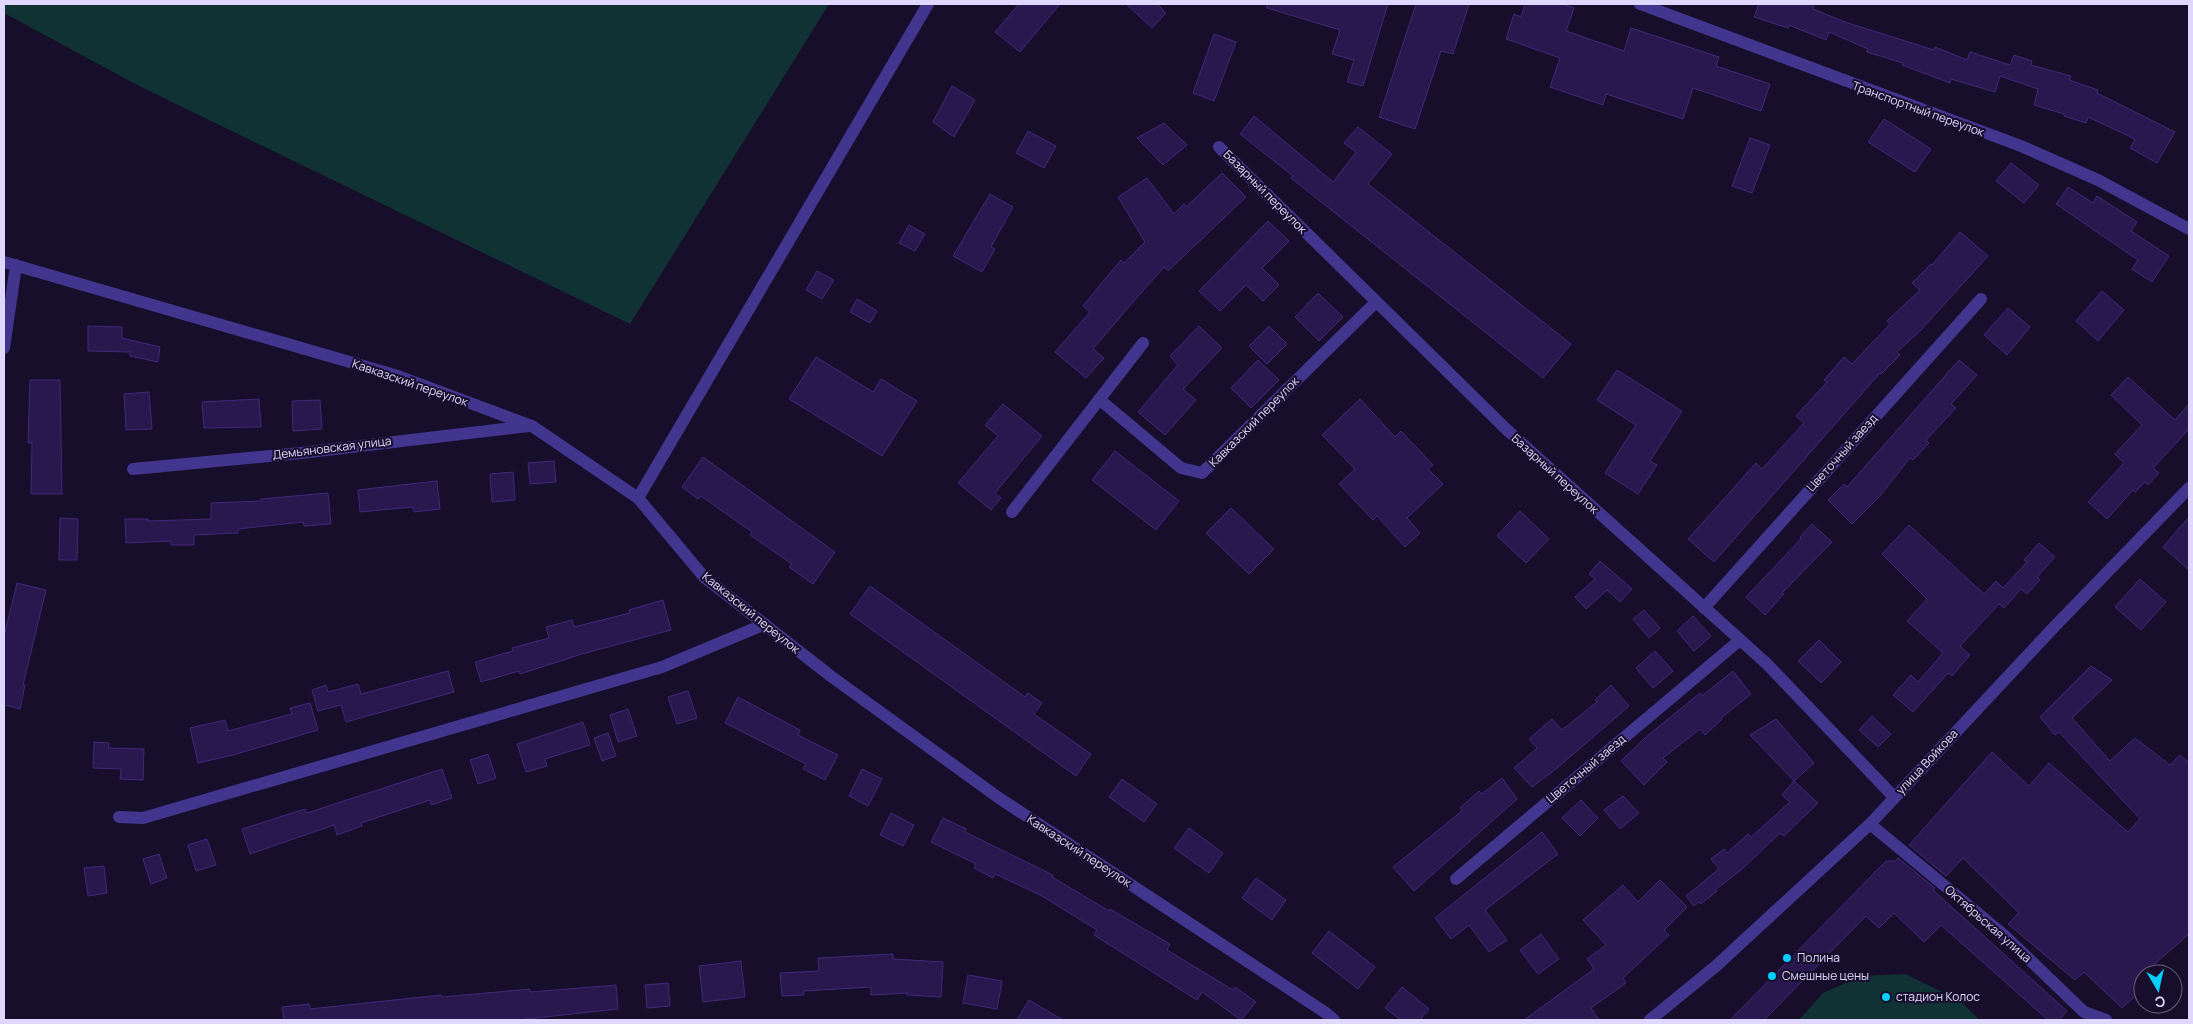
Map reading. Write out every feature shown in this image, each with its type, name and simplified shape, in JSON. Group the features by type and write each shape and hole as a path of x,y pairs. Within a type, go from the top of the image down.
{"street":[{"path":"638,498 928,4"},
{"name":"Транспортный переулок","path":"1640,4 2021,146 2098,180 2189,229"},
{"name":"Базарный переулок","path":"1219,148 1506,429 1767,664 1894,797"},
{"path":"4,348 10,264"},
{"name":"Кавказский переулок","path":"10,264 398,376 532,426 638,498 704,578 832,677 999,798 1326,1012 1334,1020"},
{"name":"Цветочный заезд","path":"1704,608 1980,298"},
{"name":"Кавказский переулок","path":"1099,399 1181,468 1202,473 1376,302"},
{"path":"1012,512 1143,342"},
{"name":"Демьяновская улица","path":"133,468 301,453 532,426"},
{"name":"улица Войкова","path":"1650,1020 1716,966 1870,824 2189,488"},
{"path":"119,817 143,818 662,668 765,624"},
{"name":"Цветочный заезд","path":"1456,879 1740,640"},
{"name":"Октябрьская улица","path":"1870,824 2004,935 2084,1012 2106,1020"}],"green space":[{"path":"4,4 829,4 630,324 139,86 4,13"},
{"name":"стадион Колос","path":"1905,974 1959,1000 1980,1020 1799,1020 1823,993 1862,976"}],"building":[{"path":"1019,4 1060,4 1020,52 995,32"},
{"path":"1126,4 1157,4 1166,13 1152,28"},
{"path":"1267,4 1388,4 1363,86 1347,82 1354,60 1332,54 1340,30 1267,8"},
{"path":"1416,4 1469,4 1453,54 1441,51 1415,129 1379,117"},
{"path":"1525,4 1563,4 1574,8 1566,31 1624,51 1631,28 1719,57 1716,66 1770,84 1761,111 1693,88 1683,119 1606,94 1603,105 1550,87 1560,58 1506,39 1514,14 1521,17"},
{"path":"1759,4 1814,4 1813,9 1848,23 1934,50 1935,47 1967,60 1970,52 2010,65 2014,55 2032,61 2031,65 2071,76 2069,80 2098,90 2097,93 2175,132 2157,163 2130,148 2135,139 2088,117 2086,123 2034,105 2038,89 2000,76 1995,92 1951,79 1950,83 1902,65 1903,63 1867,52 1868,49 1829,32 1826,40 1789,25 1788,28 1754,17"},
{"path":"1214,34 1236,42 1214,101 1193,93"},
{"path":"952,86 975,100 954,137 933,122"},
{"path":"1254,116 1333,182 1356,152 1344,143 1358,127 1392,154 1368,184 1571,344 1543,378 1291,178 1293,176 1240,134"},
{"path":"1884,119 1931,149 1915,172 1868,142"},
{"path":"1164,123 1187,145 1163,165 1137,138"},
{"path":"1028,131 1056,146 1044,168 1016,153"},
{"path":"1750,138 1770,145 1752,193 1732,186"},
{"path":"2011,163 2039,185 2024,203 1996,181"},
{"path":"1222,173 1246,197 1168,271 1164,267 1133,302 1093,349 1104,358 1086,378 1055,352 1090,312 1083,306 1105,279 1121,260 1124,263 1145,242 1118,197 1147,178 1174,214 1184,204 1186,207"},
{"path":"2068,187 2093,203 2097,196 2137,222 2131,231 2169,256 2152,282 2132,269 2138,260 2056,204"},
{"path":"990,194 1013,207 991,247 995,249 982,272 953,256"},
{"path":"1268,221 1289,241 1262,268 1279,285 1263,301 1246,285 1220,311 1199,291"},
{"path":"909,225 925,234 915,251 899,243"},
{"path":"1960,232 1988,256 1920,331 1897,352 1900,355 1880,373 1714,562 1688,539 1756,463 1762,469 1804,423 1796,416 1827,382 1824,380 1844,357 1852,364 1890,324 1887,321 1920,290 1912,283 1932,265"},
{"path":"817,271 834,280 822,299 806,290"},
{"path":"2102,291 2124,310 2098,341 2076,321"},
{"path":"1318,293 1343,317 1319,341 1295,317"},
{"path":"857,299 877,311 870,323 850,312"},
{"path":"2008,308 2030,327 2007,355 1984,335"},
{"path":"88,326 122,327 122,338 160,347 158,362 130,356 130,352 88,351"},
{"path":"1199,326 1222,348 1183,389 1196,400 1165,435 1138,412 1178,365 1170,356"},
{"path":"1269,326 1287,344 1267,364 1249,346"},
{"path":"816,357 873,392 881,379 917,401 882,456 789,399"},
{"path":"1258,360 1279,380 1251,408 1231,388"},
{"path":"1959,360 1977,375 1951,404 1956,408 1926,440 1929,443 1913,460 1910,458 1879,497 1852,524 1828,500 1844,484 1847,487"},
{"path":"1617,370 1682,411 1650,461 1657,465 1638,494 1605,473 1636,425 1597,400"},
{"path":"2128,377 2175,420 2189,404 2189,429 2153,468 2159,473 2148,485 2145,482 2135,492 2133,490 2107,519 2088,502 2124,463 2115,454 2142,425 2111,395"},
{"path":"30,380 60,380 62,494 31,494 32,443 28,443"},
{"path":"149,392 152,429 126,430 124,394"},
{"path":"259,399 261,427 204,428 202,402"},
{"path":"1360,399 1395,437 1401,431 1433,465 1428,469 1443,484 1407,518 1420,533 1405,547 1377,516 1373,520 1339,484 1355,469 1322,435"},
{"path":"320,400 322,429 293,431 292,401"},
{"path":"1003,404 1042,436 995,493 1001,498 991,510 958,483 998,436 985,425"},
{"path":"1115,451 1179,501 1156,530 1092,480"},
{"path":"703,457 835,552 813,584 789,567 792,564 750,535 752,532 701,496 698,499 682,487"},
{"path":"554,461 556,482 530,484 528,463"},
{"path":"513,472 515,500 492,502 490,474"},
{"path":"437,481 440,509 414,512 413,507 360,512 358,490"},
{"path":"328,493 331,524 304,526 303,522 238,529 238,533 194,535 194,545 171,545 171,541 126,543 125,519 148,519 148,521 211,519 211,503 261,501 261,499"},
{"path":"1231,508 1274,549 1249,574 1206,533"},
{"path":"1520,511 1549,539 1526,563 1497,536"},
{"path":"2189,517 2189,570 2163,547"},
{"path":"60,518 78,519 77,560 59,560"},
{"path":"1812,524 1832,542 1782,593 1784,594 1765,615 1746,597 1801,539 1800,537"},
{"path":"1909,525 1984,594 1996,581 2003,588 2027,562 2024,560 2039,543 2055,557 2037,577 2040,580 2027,594 2021,589 2004,608 1999,604 1960,646 1970,655 1952,676 1948,673 1913,712 1893,695 1911,675 1918,682 1943,653 1907,621 1927,599 1882,554"},
{"path":"1600,561 1632,589 1620,602 1607,590 1586,609 1575,597 1595,579 1589,574"},
{"path":"2140,579 2166,602 2141,630 2115,607"},
{"path":"17,583 46,590 23,685 25,685 20,709 4,705 4,636"},
{"path":"870,586 1025,697 1028,693 1042,703 1034,714 1091,754 1076,776 850,614"},
{"path":"663,600 671,630 582,654 520,674 519,671 481,682 475,662 513,651 512,648 549,638 546,627 572,620 574,627 630,613 629,610"},
{"path":"1644,610 1660,628 1649,638 1633,619"},
{"path":"1693,616 1711,636 1694,651 1677,631"},
{"path":"1819,640 1841,662 1821,683 1798,661"},
{"path":"1655,651 1673,671 1653,688 1636,668"},
{"path":"2091,666 2112,680 2072,718 2110,761 2135,738 2170,765 2180,755 2189,763 2189,934 2154,964 2133,964 2133,998 2122,1008 2084,972 2075,980 2008,924 2019,913 1963,858 1946,876 1909,845 1992,752 2029,786 2049,763 2128,832 2140,819 2059,732 2055,735 2040,717"},
{"path":"448,671 454,692 346,722 341,705 318,711 312,690 326,685 328,692 358,684 361,694"},
{"path":"1733,671 1751,694 1721,718 1705,735 1700,729 1663,758 1667,762 1644,785 1621,761 1646,737 1700,693 1702,696"},
{"path":"1611,685 1629,706 1556,769 1532,787 1514,768 1537,748 1529,739 1552,719 1562,730 1597,702 1595,700"},
{"path":"688,691 697,718 677,724 668,697"},
{"path":"738,697 800,730 798,735 838,755 825,780 803,769 806,764 725,723"},
{"path":"310,703 318,730 233,755 198,763 190,728 225,720 228,731 292,714 290,708"},
{"path":"628,709 637,736 618,742 610,715"},
{"path":"1872,716 1891,734 1878,747 1859,730"},
{"path":"1776,719 1814,763 1794,781 1750,735"},
{"path":"583,722 590,745 545,759 547,766 526,772 517,744"},
{"path":"608,733 616,756 602,761 594,738"},
{"path":"94,742 109,743 108,748 144,749 143,780 120,779 121,769 93,768"},
{"path":"488,754 496,778 478,784 470,760"},
{"path":"442,769 452,798 431,805 430,800 361,823 362,826 337,835 334,825 250,854 242,829 305,809 307,813"},
{"path":"862,769 882,779 868,806 849,796"},
{"path":"1502,778 1517,799 1414,891 1393,867 1462,811 1460,808 1479,791 1482,794"},
{"path":"1122,779 1157,804 1144,822 1109,797"},
{"path":"1794,781 1818,803 1784,836 1780,833 1741,870 1715,890 1717,891 1701,904 1699,902 1694,906 1686,896 1719,869 1711,859 1724,849 1727,853 1748,834 1751,837 1790,802 1782,795"},
{"path":"1623,796 1639,813 1620,829 1604,810"},
{"path":"1581,800 1598,818 1580,836 1562,818"},
{"path":"891,813 914,825 903,846 880,835"},
{"path":"943,818 966,829 965,832 1053,875 1052,877 1109,911 1110,909 1170,944 1167,950 1233,990 1235,987 1256,1002 1241,1020 1202,992 1197,1000 1094,935 1097,930 1042,896 995,874 993,878 974,868 976,864 931,842"},
{"path":"1189,828 1223,853 1209,873 1174,848"},
{"path":"1542,832 1558,854 1485,910 1507,940 1489,952 1469,925 1451,939 1435,918"},
{"path":"207,839 216,865 196,871 188,845"},
{"path":"159,854 167,878 151,884 143,859"},
{"path":"1898,858 1935,888 1933,890 2067,1011 2059,1020 2048,1020 1941,925 1924,942 1894,913 1879,928 1866,916 1764,1020 1730,1020 1886,861 1895,861"},
{"path":"104,866 107,893 88,896 84,868"},
{"path":"1256,878 1286,900 1272,920 1242,898"},
{"path":"1660,880 1687,907 1664,930 1669,935 1623,978 1626,983 1591,1008 1599,1020 1524,1020 1594,969 1587,959 1606,945 1583,920 1623,885 1638,902"},
{"path":"1329,931 1375,967 1358,989 1312,953"},
{"path":"1541,934 1559,959 1538,974 1520,950"},
{"path":"893,954 893,959 943,962 941,997 907,995 907,993 871,995 871,987 804,991 804,995 782,996 780,973 819,971 818,958"},
{"path":"741,961 745,997 703,1002 699,966"},
{"path":"968,975 1002,981 997,1009 963,1003"},
{"path":"668,983 670,1006 647,1008 645,985"},
{"path":"616,985 618,1009 517,1020 284,1020 282,1007 309,1004 310,1009 441,995 442,997 530,989 530,992"},
{"path":"1402,987 1429,1009 1420,1020 1401,1020 1385,1008"},
{"path":"1029,1000 1063,1020 1017,1020"}],"place":[{"name":"Полина","path":"1787,958"},
{"name":"Смешные цены","path":"1772,976"},
{"name":"стадион Колос","path":"1886,997"}]}
